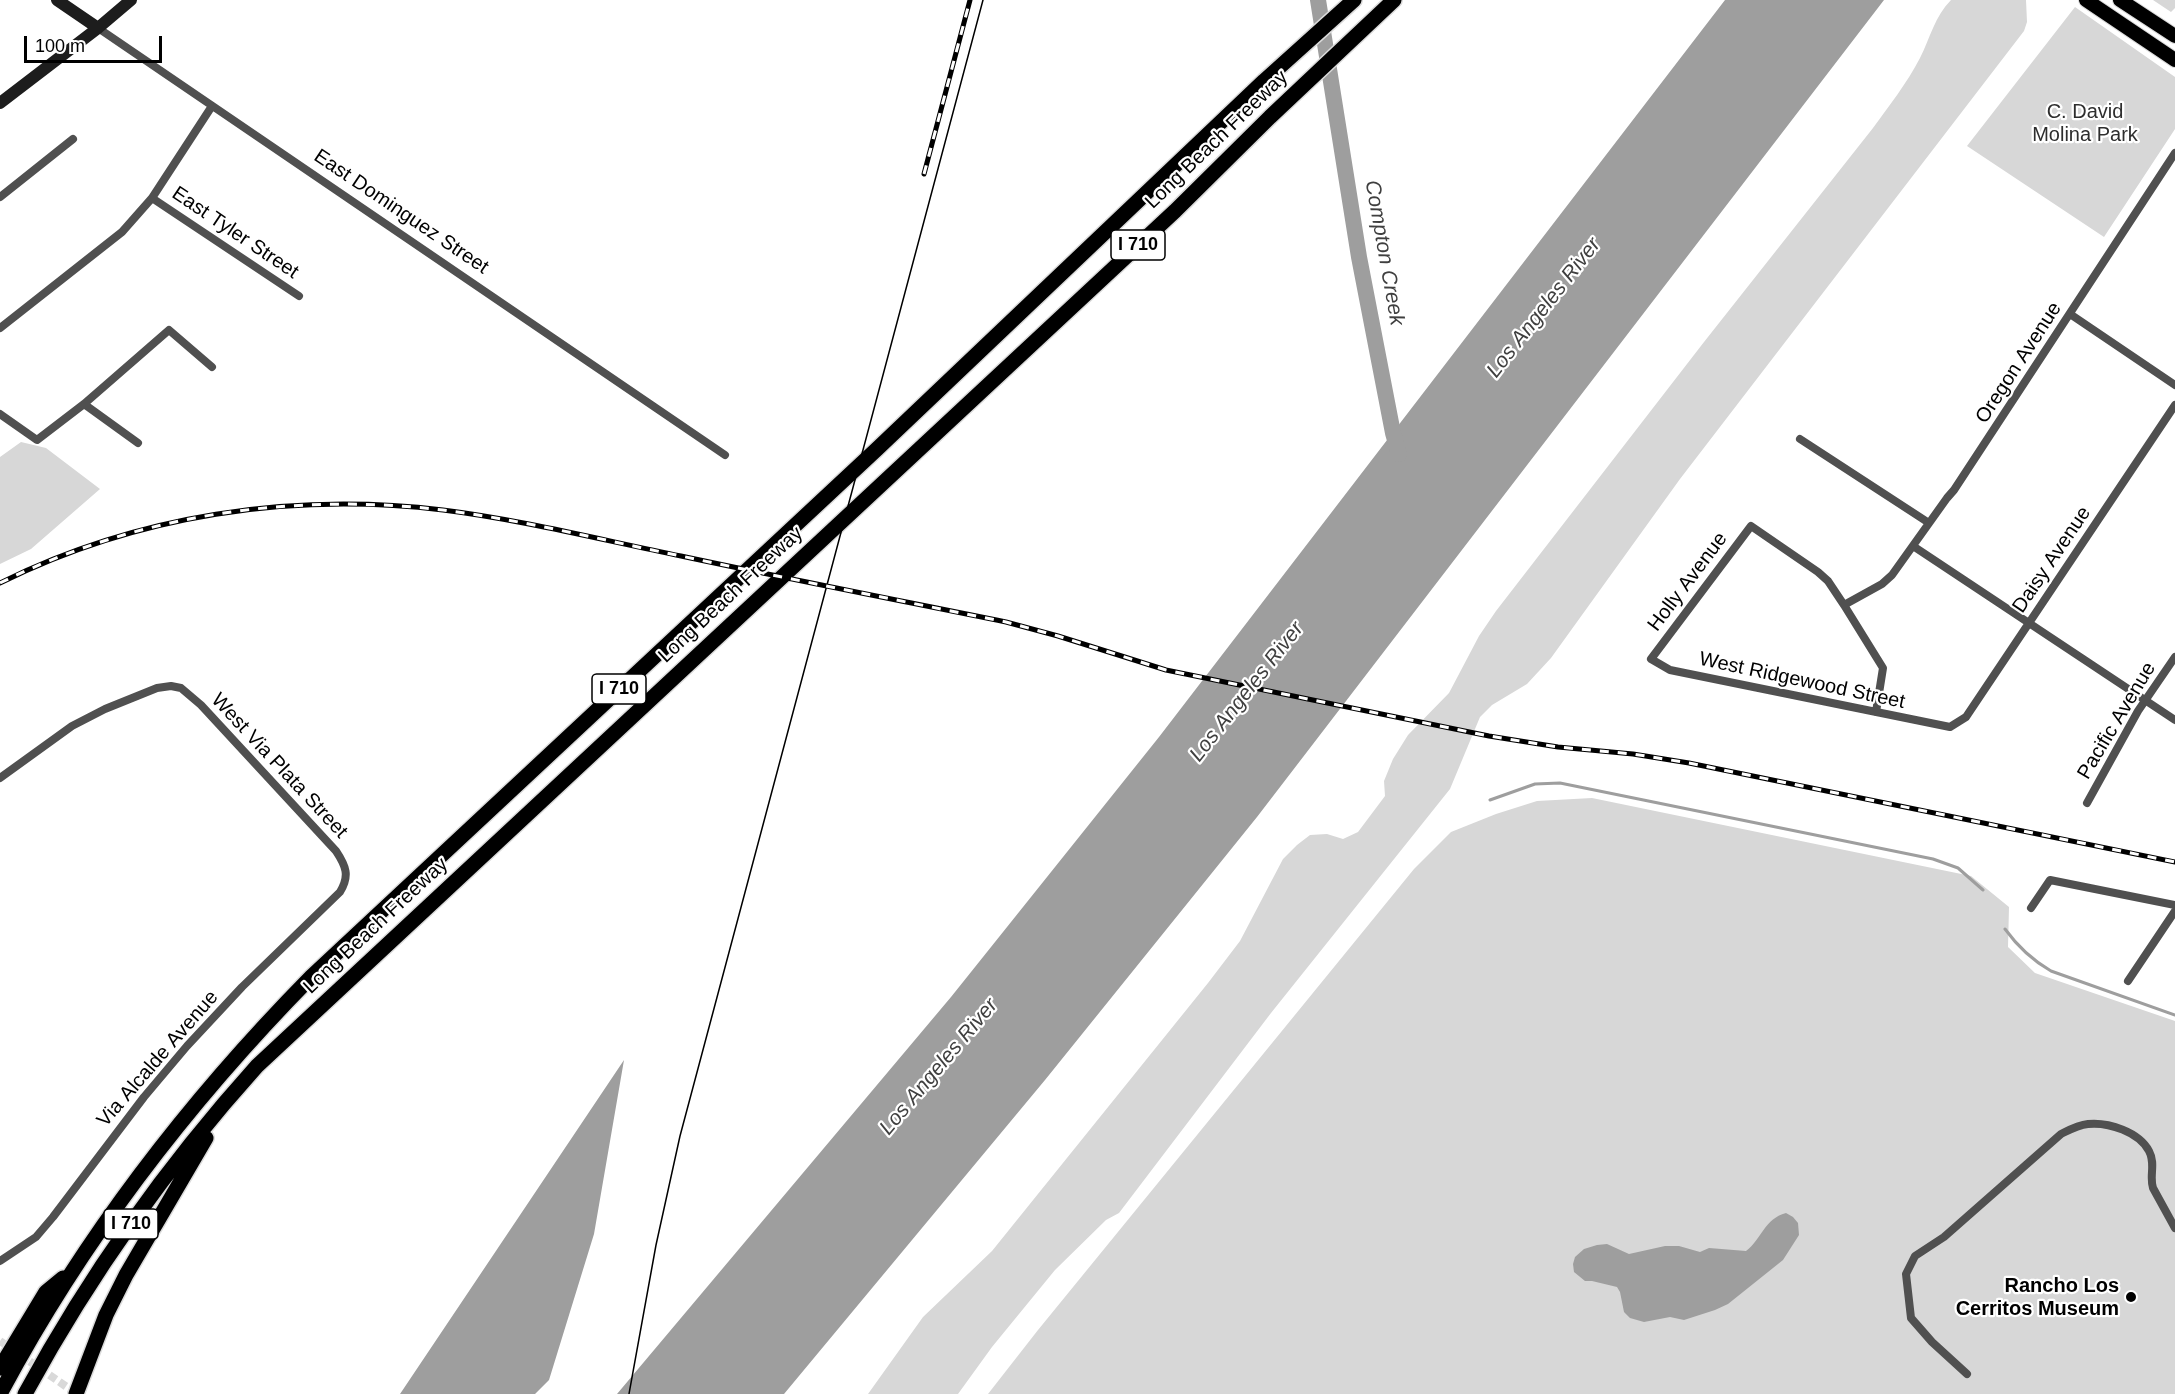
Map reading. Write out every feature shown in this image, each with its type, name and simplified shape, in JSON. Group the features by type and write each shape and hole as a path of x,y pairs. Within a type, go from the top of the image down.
{"highway":[{"name":"Long Beach Freeway","path":"0,1394 72,1271 141,1173 185,1115 225,1068 311,977 877,448 1264,81 1354,0"},
{"name":"Long Beach Freeway","path":"26,1394 102,1266 176,1163 257,1066 1175,211 1394,0"},
{"path":"1379,15 1403,0"},
{"path":"76,1394 103,1323 126,1275 230,1096"},
{"path":"0,1368 46,1292 72,1271"}],"main road":[{"name":"East Dominguez Street","path":"57,0 98,28"},
{"path":"0,102 98,28 131,0"},
{"path":"2086,0 2175,60"},
{"path":"2120,0 2175,36"}],"street":[{"name":"East Dominguez Street","path":"98,28 725,455"},
{"path":"0,328 122,232 152,198 212,106"},
{"path":"0,197 73,138"},
{"name":"Oregon Avenue","path":"1844,605 1882,584 1892,575 1954,490 2175,153"},
{"name":"East Tyler Street","path":"152,198 299,296"},
{"path":"2070,314 2175,386"},
{"path":"0,414 37,440 84,404 169,330 212,367"},
{"path":"84,404 138,443"},
{"name":"Daisy Avenue","path":"1950,727 1966,717 2175,405"},
{"path":"1800,439 1929,523"},
{"name":"Holly Avenue","path":"1651,659 1751,526 1818,572 1828,581 1844,605"},
{"path":"1913,546 2175,720"},
{"path":"1844,605 1883,668 1876,712"},
{"name":"Pacific Avenue","path":"2087,803 2145,700 2175,657"},
{"name":"West Ridgewood Street","path":"1651,659 1670,670 1950,727"},
{"name":"West Via Plata Street","path":"0,778 50,740 90,716 157,688 171,686 181,688 189,693 329,843 344,863 347,873 346,882"},
{"path":"2031,908 2050,880 2175,905"},
{"name":"Via Alcalde Avenue","path":"0,1262 36,1236 144,1097 187,1046 242,987 340,892 346,882"},
{"path":"2128,981 2175,911"},
{"path":"1967,1374 1932,1342 1911,1318 1906,1274 1915,1256 1944,1237 2061,1134 2073,1127 2088,1124 2116,1127 2141,1139 2153,1161 2151,1182 2153,1188 2175,1228"}],"green space":[{"path":"1951,0 2026,0 2027,22 2024,31 1680,479 1551,658 1527,684 1492,705 1480,717 1450,789 1271,1013 1119,1213 1106,1220 1055,1270 992,1347 958,1394 868,1394 923,1317 992,1251 1208,983 1240,941 1283,859 1310,835 1327,834 1343,839 1358,832 1385,796 1384,781 1393,759 1408,735 1449,693 1479,636 1496,611 1873,128 1898,94 1920,58 1937,20"},
{"path":"2153,0 2175,0 2175,8 2171,12"},
{"name":"C. David Molina Park","path":"2075,7 2175,77 2175,129 2104,237 1967,146"},
{"path":"21,442 46,448 100,489 31,549 0,564 0,457"},
{"path":"1592,798 1971,876 2009,907 2008,947 2035,973 2175,1021 2175,1394 988,1394 1414,869 1451,832 1537,801"}],"water":[{"name":"Los Angeles River","path":"1725,0 1884,0 1257,817 1045,1080 784,1394 617,1394 951,997 1159,737"},
{"path":"624,1060 594,1234 549,1380 535,1394 400,1394"},
{"path":"1786,1213 1798,1223 1799,1235 1783,1260 1728,1304 1684,1320 1670,1317 1644,1322 1630,1318 1624,1312 1617,1287 1585,1281 1574,1272 1575,1257 1584,1249 1597,1245 1607,1244 1629,1254 1665,1246 1679,1246 1700,1252 1709,1248 1746,1251 1768,1224"}],"waterway":[{"name":"Compton Creek","path":"1318,0 1359,257 1399,454"},
{"path":"1490,800 1535,784 1560,783 1933,859 1958,868 1983,890"},
{"path":"2005,929 2026,953 2051,971 2175,1015"}],"tunnel":[{"path":"0,1341 77,1394"}],"tram line":[{"path":"629,1394 656,1245 680,1136 983,0"}],"railway":[{"path":"924,174 970,0"},
{"path":"0,583 106,540 160,525 216,514 272,507 329,504 386,505 443,510 533,525 1006,622 1166,670 1489,736 1689,763 2175,862"}],"place":[{"name":"Rancho Los Cerritos Museum","path":"2131,1297"}]}
